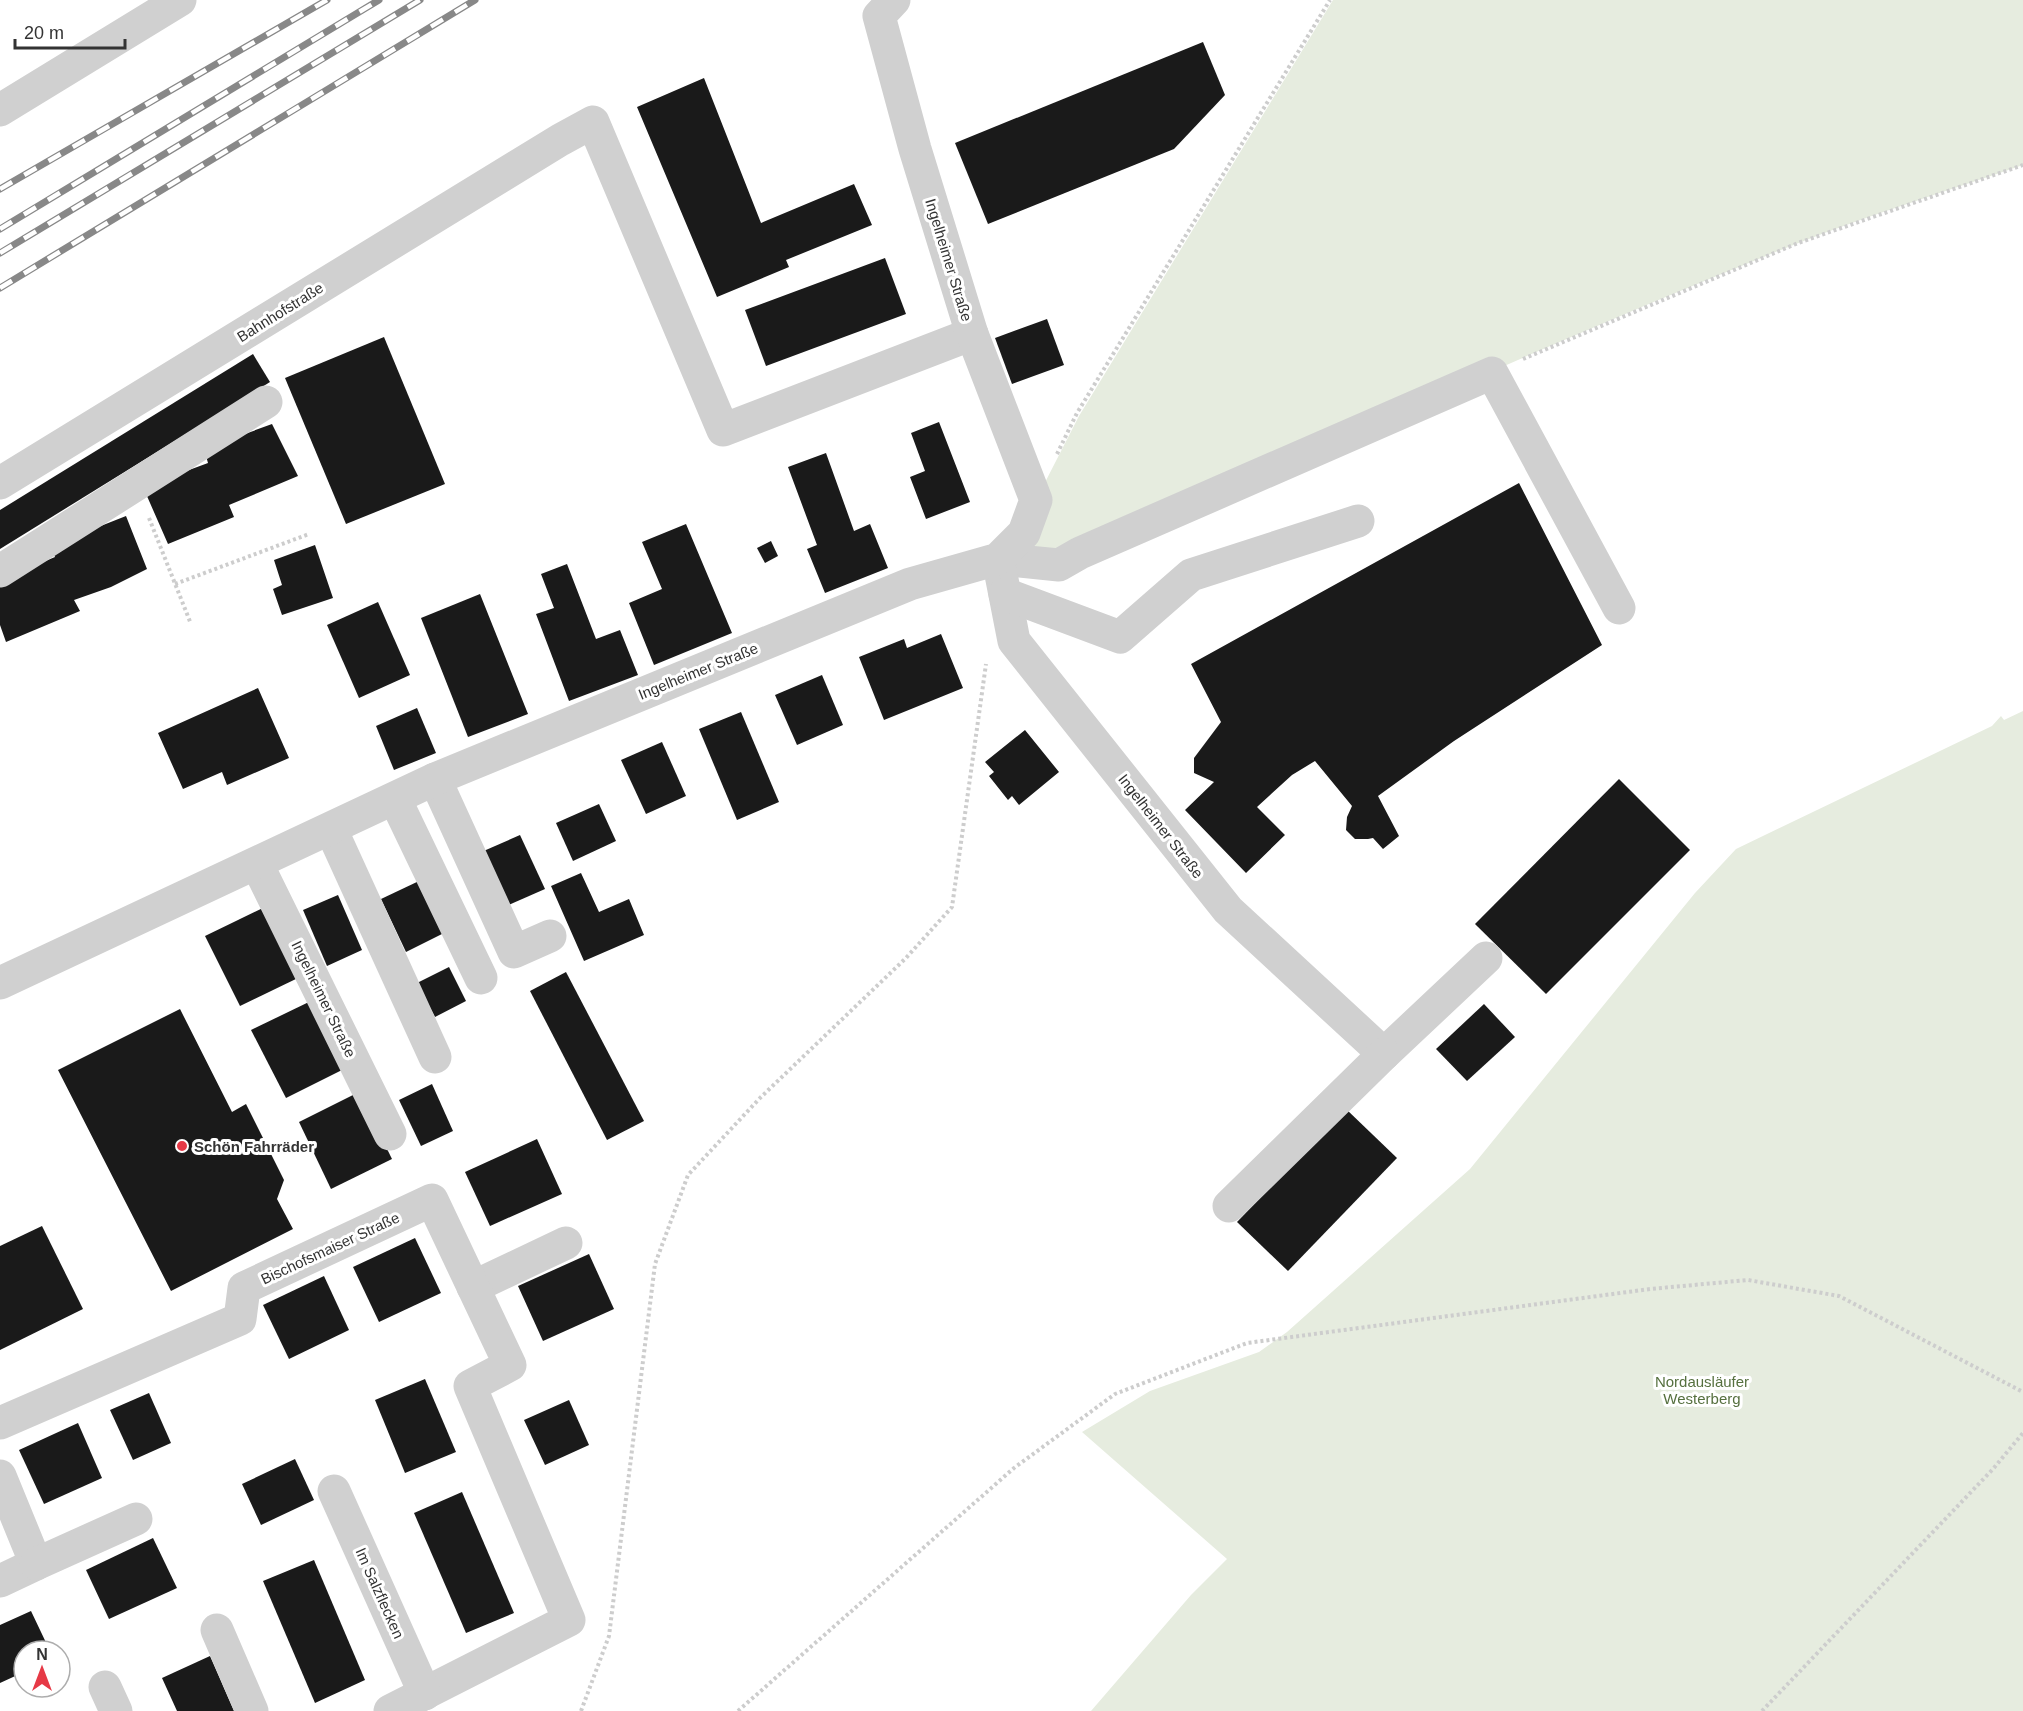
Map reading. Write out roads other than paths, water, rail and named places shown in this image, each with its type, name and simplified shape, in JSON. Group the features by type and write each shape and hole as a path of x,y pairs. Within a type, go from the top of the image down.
{"street":[{"path":"0,110 172,2"},
{"name":"Ingelheimer Straße","path":"0,983 435,779 910,584 998,559 1024,533 1035,500 972,334 915,149 886,8"},
{"name":"Bahnhofstraße","path":"0,483 593,122 723,430 972,334"},
{"path":"998,559 1059,565 1080,553 1492,373 1619,608"},
{"path":"0,571 267,402"},
{"path":"1005,594 1120,637 1191,575 1358,520"},
{"name":"Ingelheimer Straße","path":"998,559 1014,640 1228,910 1384,1054"},
{"path":"435,779 514,952 550,936"},
{"path":"395,799 481,978"},
{"path":"331,829 435,1056"},
{"name":"Ingelheimer Straße","path":"257,864 390,1134"},
{"path":"1229,1206 1486,958"},
{"name":"Bischofsmaiser Straße","path":"0,1423 240,1319 244,1288 432,1200 510,1365 470,1386 569,1620 425,1694"},
{"path":"473,1287 566,1243"},
{"path":"0,1476 36,1564"},
{"name":"Im Salzflecken","path":"334,1491 425,1694"},
{"path":"0,1581 136,1519"},
{"path":"217,1630 252,1711"},
{"path":"390,1711 425,1694"}],"railway":[{"path":"0,189 327,0"},
{"path":"0,229 379,0"},
{"path":"0,253 420,0"},
{"path":"0,288 475,0"}],"place":[{"name":"Schön Fahrräder","path":"182,1146"}],"park label":[{"name":"Nordausläufer Westerberg","path":"1702,1390"}]}
